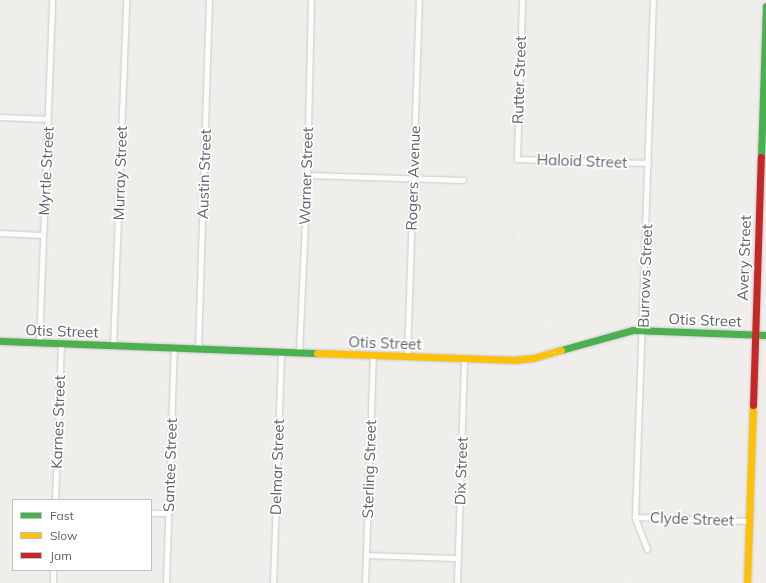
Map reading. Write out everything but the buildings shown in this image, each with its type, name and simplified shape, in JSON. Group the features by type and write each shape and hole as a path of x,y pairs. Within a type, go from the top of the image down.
{"street":[{"name":"Myrtle Street","path":"39,343 52,0"},
{"name":"Murray Street","path":"113,346 126,0"},
{"name":"Austin Street","path":"198,349 210,0"},
{"name":"Warner Street","path":"299,352 307,175 311,0"},
{"name":"Rogers Avenue","path":"407,356 412,178 420,0"},
{"name":"Rutter Street","path":"517,159 522,0"},
{"name":"Burrows Street","path":"646,549 635,517 643,330 653,0"},
{"name":"Avery Street","path":"748,583 754,334 765,79 766,6"},
{"path":"0,117 48,118"},
{"name":"Haloid Street","path":"517,159 648,163"},
{"path":"307,175 463,180"},
{"path":"0,233 43,235"},
{"name":"Otis Street","path":"0,341 464,359 525,360 630,331 643,330 766,335"},
{"name":"Karnes Street","path":"55,499 61,344"},
{"name":"Santee Street","path":"166,583 174,348"},
{"name":"Delmar Street","path":"273,583 281,352"},
{"name":"Sterling Street","path":"365,583 373,355"},
{"name":"Dix Street","path":"457,583 464,359"},
{"path":"152,513 168,513"},
{"name":"Clyde Street","path":"635,517 749,521"},
{"path":"366,555 458,558"},
{"path":"53,571 53,583"}],"railway":[{"path":"432,0 554,352 615,521 633,583"}],"traffic: fast":[{"path":"761,157 766,6"},
{"path":"561,350 633,330 766,335"},
{"path":"0,341 317,353"}],"traffic: slow":[{"path":"317,353 514,360 533,358 561,350"},
{"path":"747,583 753,405"}],"traffic: jam":[{"path":"753,405 761,157"}]}
